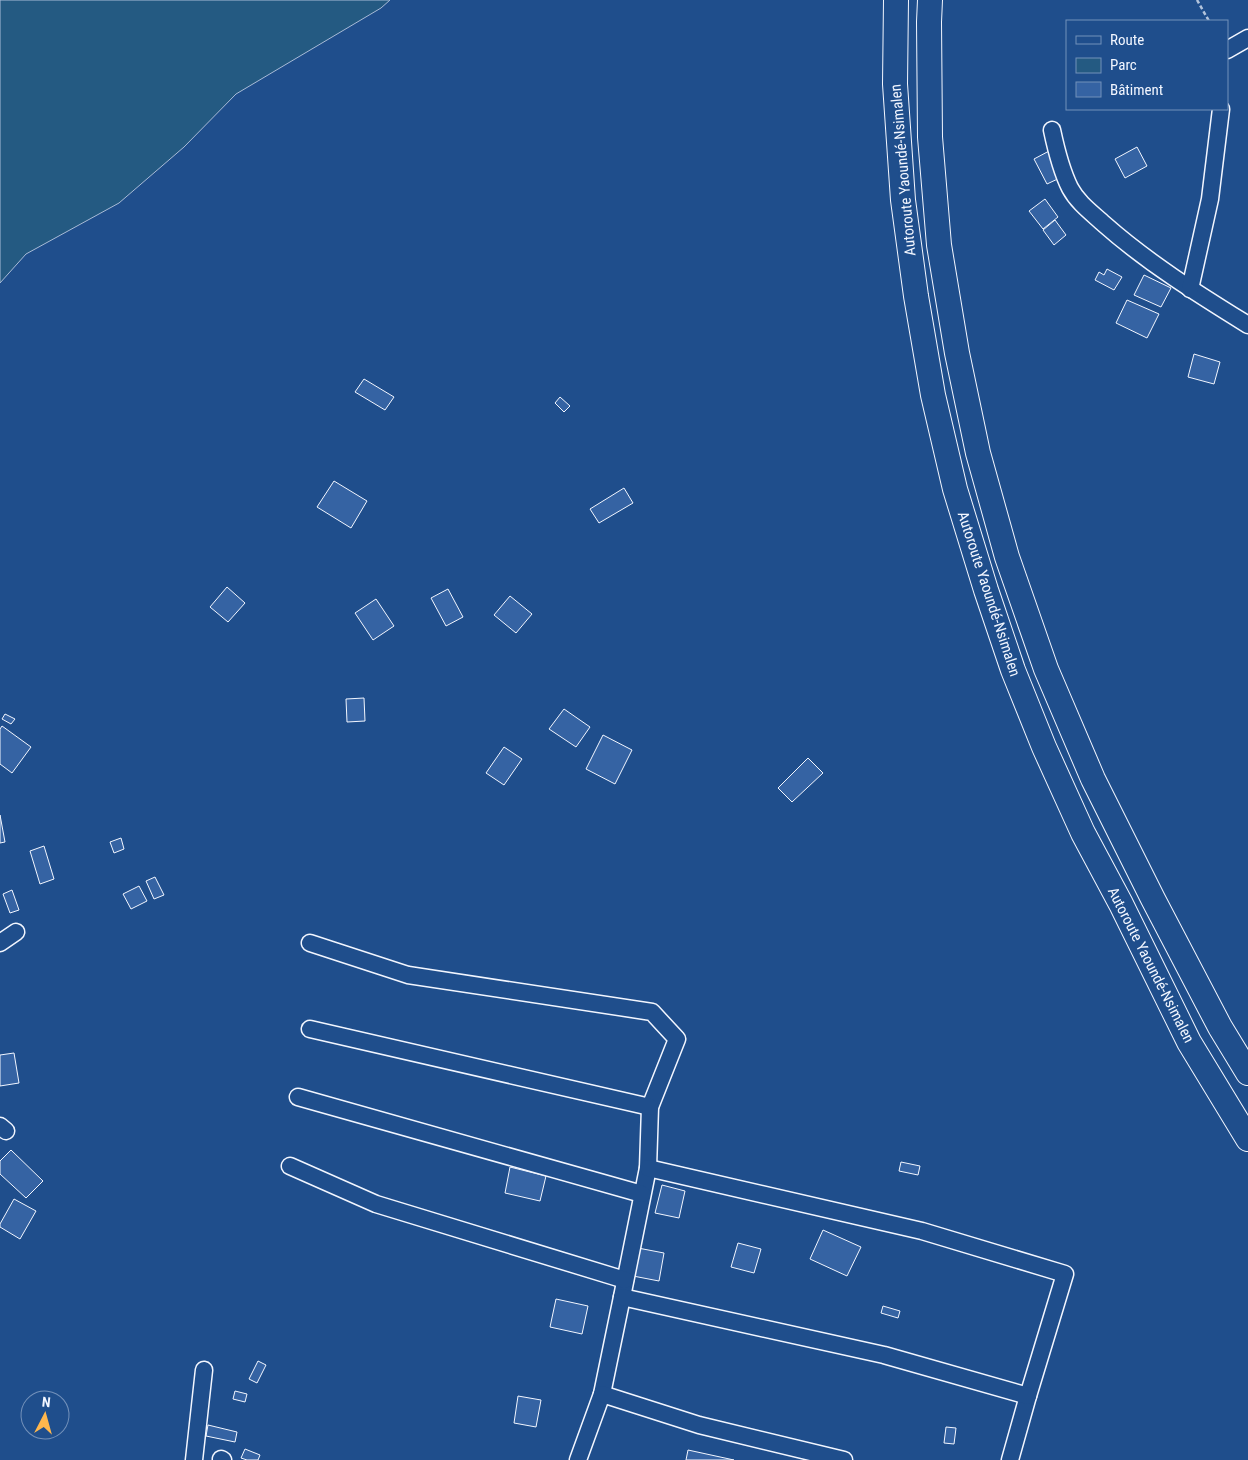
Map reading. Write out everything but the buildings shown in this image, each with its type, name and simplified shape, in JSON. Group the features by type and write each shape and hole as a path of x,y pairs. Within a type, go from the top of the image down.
{"highway":[{"name":"Autoroute Yaoundé-Nsimalen","path":"896,0 895,84 903,200 932,395 957,498 1013,670 1044,747 1083,832 1189,1042 1248,1139"},
{"name":"Autoroute Yaoundé-Nsimalen","path":"930,0 930,137 939,245 957,353 978,453 1007,557 1046,668 1093,779 1211,1010 1248,1073"}],"street":[{"path":"1228,49 1248,38"},
{"path":"1190,288 1210,199 1221,110"},
{"path":"1052,130 1064,173 1071,189 1082,204 1127,245 1248,325"},
{"path":"0,944 16,932"},
{"path":"310,943 408,975 652,1012 677,1039 650,1107 648,1168 626,1280 602,1394 578,1460"},
{"path":"310,1029 650,1107"},
{"path":"298,1097 642,1194"},
{"path":"290,1166 376,1204 626,1280"},
{"path":"648,1168 922,1231 1065,1274 1010,1460"},
{"path":"622,1297 884,1355 1028,1396"},
{"path":"194,1460 204,1370"},
{"path":"602,1394 793,1454 844,1460"}],"path":[{"path":"1197,0 1208,20"}],"green space":[{"path":"0,0 390,0 381,8 236,94 184,147 119,203 26,254 0,283"}]}
